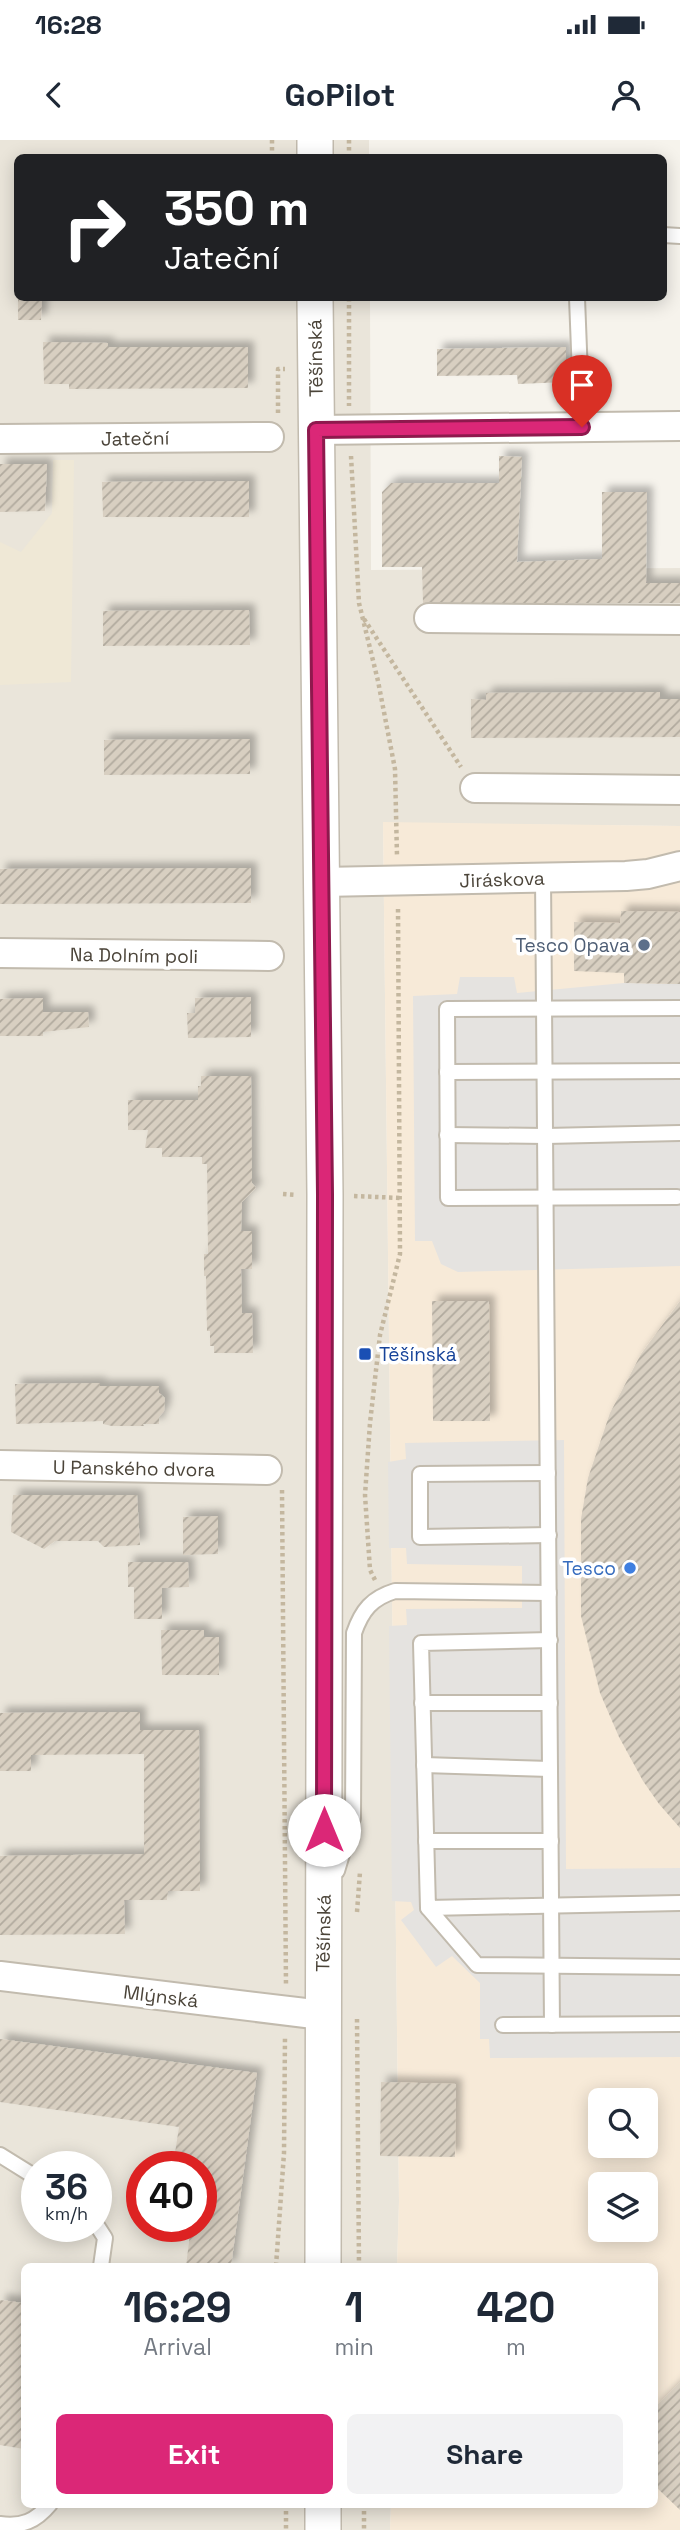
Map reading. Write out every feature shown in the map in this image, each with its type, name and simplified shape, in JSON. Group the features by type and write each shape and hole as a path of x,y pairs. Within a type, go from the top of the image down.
{"street":[{"name":"Těšínská","path":"315,301 333,430 322,882 325,1195 340,1915 323,2015 323,2263"},
{"path":"333,430 680,426"},
{"name":"Jateční","path":"0,439 269,436"},
{"path":"429,618 680,620"},
{"path":"475,788 680,790"},
{"name":"Jiráskova","path":"322,882 625,876 648,874 680,866"},
{"name":"Na Dolním poli","path":"0,953 269,956"},
{"name":"U Panského dvora","path":"0,1465 274,1475"},
{"name":"Mlýnská","path":"0,1976 323,2015"},
{"path":"323,2508 323,2530"}],"lane":[{"path":"577,301 582,427"},
{"path":"542,877 552,2025"},
{"path":"677,1197 449,1198 447,1009 680,1008"},
{"path":"447,1072 680,1071"},
{"path":"447,1135 680,1133"},
{"path":"548,1473 420,1474 420,1537 548,1535"},
{"path":"340,1915 353,1818 354,1633 367,1606 382,1595 396,1591 549,1593"},
{"path":"550,1640 421,1643 428,1908 477,1965 680,1967"},
{"path":"422,1703 550,1703"},
{"path":"424,1765 550,1769"},
{"path":"426,1841 551,1841"},
{"path":"428,1908 680,1903"},
{"path":"503,2025 680,2024"},
{"path":"0,2155 21,2168"},
{"path":"101,2263 104,2242"},
{"path":"0,2524 13,2526 39,2518 47,2508"}],"path":[{"path":"349,301 333,430 359,603 395,769 398,881 400,1254 380,1335 365,1495 370,1570 382,1595"},
{"path":"362,615 475,788"},
{"path":"274,1475 285,2011 284,2153 276,2263"},
{"path":"340,1915 360,1864"},
{"path":"357,2014 359,2263"},
{"path":"286,2508 286,2530"},
{"path":"364,2508 364,2530"}],"shaded area":[{"path":"0,140 369,140 369,154 14,154 14,301 370,301 371,570 680,568 680,826 383,823 399,2201 397,2263 21,2263 21,2508 391,2508 390,2530 0,2530"},
{"path":"53,460 74,460 71,682 0,685 0,542 21,552 52,513"},
{"path":"383,822 680,826 680,2530 390,2530 391,2508 658,2508 658,2263 397,2263 399,2201"},
{"path":"460,977 514,977 517,993 624,983 680,984 680,1266 458,1272 441,1264 432,1241 415,1241 413,996 457,994"},
{"path":"564,1440 566,1869 680,1868 680,2057 490,2058 489,2039 480,2039 480,1983 452,1956 436,1967 401,1920 414,1910 411,1902 392,1901 389,1626 407,1625 406,1609 522,1608 522,1566 407,1564 406,1548 389,1548 388,1462 406,1459 405,1443"}],"building":[{"path":"18,301 42,301 41,320 18,320"},
{"path":"43,342 108,343 108,347 248,347 248,388 69,389 69,384 44,384"},
{"path":"566,347 566,382 518,384 517,375 437,376 437,349"},
{"path":"499,456 522,457 517,562 602,559 602,492 647,492 646,583 680,583 680,603 423,603 422,567 382,567 382,492 391,483 499,483"},
{"path":"0,464 47,464 45,511 0,512"},
{"path":"249,481 249,517 103,517 102,482"},
{"path":"249,610 250,645 103,646 103,611"},
{"path":"660,692 660,699 680,699 680,737 471,738 471,699 486,700 486,693"},
{"path":"250,739 250,774 104,775 104,740"},
{"path":"251,868 251,903 0,904 0,869"},
{"path":"621,911 680,912 680,984 624,983 624,973 574,971 574,922 620,923"},
{"path":"251,997 251,1037 188,1038 187,1013 195,1013 195,998"},
{"path":"43,998 43,1012 88,1012 89,1027 43,1032 43,1036 0,1036 0,999"},
{"path":"201,1076 251,1076 252,1183 256,1188 242,1202 241,1231 252,1231 252,1269 241,1269 242,1313 252,1313 253,1353 214,1353 214,1346 210,1346 204,1276 204,1254 208,1254 207,1164 202,1164 202,1157 162,1157 162,1148 145,1148 148,1130 128,1130 128,1100 198,1100"},
{"path":"432,1301 489,1301 490,1421 433,1421"},
{"name":"Tesco","path":"680,1301 680,1828 643,1781 619,1737 600,1693 581,1616 581,1519 588,1478 610,1413 641,1354"},
{"path":"100,1383 100,1386 159,1386 159,1393 165,1398 159,1424 112,1426 103,1424 103,1421 16,1424 15,1384"},
{"path":"13,1495 137,1495 140,1545 104,1547 98,1541 55,1541 44,1549 11,1532"},
{"path":"218,1516 218,1554 183,1555 183,1517"},
{"path":"128,1562 188,1562 189,1587 162,1588 162,1619 134,1619 134,1587 128,1587"},
{"path":"161,1630 204,1630 204,1637 219,1637 219,1675 162,1675"},
{"path":"140,1712 140,1730 199,1730 200,1891 168,1891 167,1900 124,1900 125,1934 0,1935 0,1856 144,1854 144,1754 31,1755 31,1771 0,1771 0,1713"},
{"path":"0,2039 257,2073 231,2263 186,2263 189,2242 217,2242 217,2151 175,2151 179,2127 0,2102"},
{"path":"381,2082 456,2084 455,2157 380,2156"},
{"path":"0,2300 21,2303 21,2448 0,2445"},
{"path":"680,2382 680,2510 658,2489 658,2404"}],"place":[{"name":"Tesco Opava","path":"644,945"},
{"name":"Těšínská","path":"365,1354"},
{"name":"Tesco","path":"630,1568"}],"route":[{"path":"324,1830 325,1195 316,430 582,427"}]}
